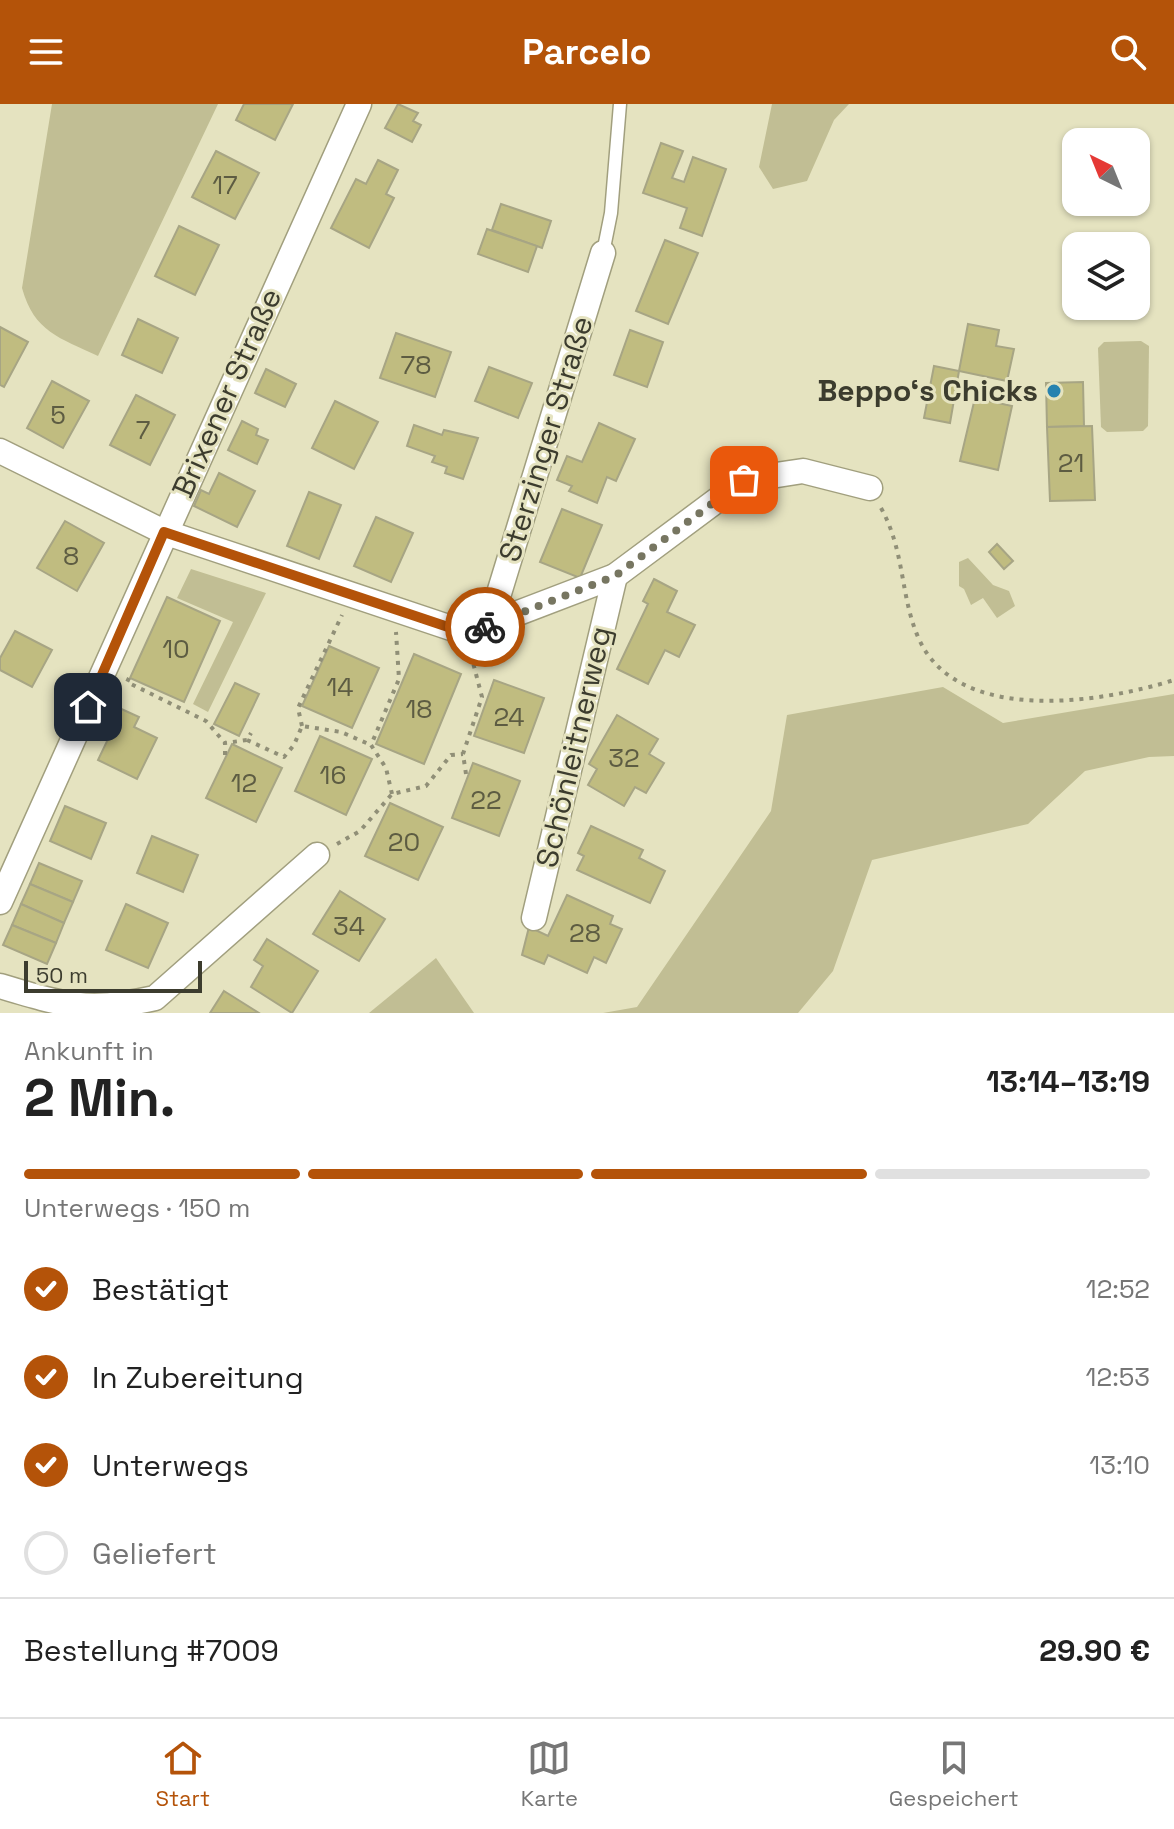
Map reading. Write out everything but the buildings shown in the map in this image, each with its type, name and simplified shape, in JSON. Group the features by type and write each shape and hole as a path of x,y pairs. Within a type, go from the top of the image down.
{"street":[{"name":"Brixener Straße","path":"0,902 359,104"},
{"name":"Sterzinger Straße","path":"477,629 603,253"},
{"path":"0,451 164,532 395,612 477,629"},
{"name":"Schönleitnerweg","path":"477,629 615,576 744,480 803,471 870,488"},
{"name":"Schönleitnerweg","path":"534,918 615,576"},
{"path":"0,986 83,1011 123,1010 155,998 317,855"}],"lane":[{"path":"603,253 611,213 620,104"}],"path":[{"path":"870,488 895,536 912,622 933,662 947,677 1004,700 1082,698 1174,680"},
{"path":"225,743 247,740 284,757 294,745 302,726 298,708 351,597"},
{"path":"371,745 399,679 395,612"},
{"path":"466,774 463,754 482,697 477,629"},
{"path":"132,670 127,682 206,721 225,743 225,755"},
{"path":"302,726 341,732 371,745 386,768 392,794"},
{"path":"247,740 251,733"},
{"path":"294,745 300,753"},
{"path":"360,831 392,794 426,786 451,755 463,754"}],"shaded area":[{"path":"52,104 218,104 98,356 60,338 41,324 27,303 22,288"},
{"path":"772,104 849,104 834,120 807,181 773,189 759,167"},
{"path":"1141,341 1149,346 1148,426 1143,431 1107,432 1101,427 1098,348 1104,342"},
{"path":"968,558 993,585 1009,591 1015,606 997,618 983,598 971,605 964,589 959,586 959,562"},
{"path":"191,569 266,593 208,712 193,704 233,622 177,598"},
{"path":"943,687 1003,723 1174,694 1174,756 1149,757 1085,771 1028,824 872,860 833,971 798,1013 603,1013 637,1007 771,811 787,715"},
{"path":"436,958 474,1013 369,1013"}],"way so far":[{"path":"485,627 615,576 744,480"}],"place":[{"name":"Beppo‘s Chicks","path":"1054,391"}],"route":[{"path":"88,707 164,532 395,612 466,633 485,627"}]}
